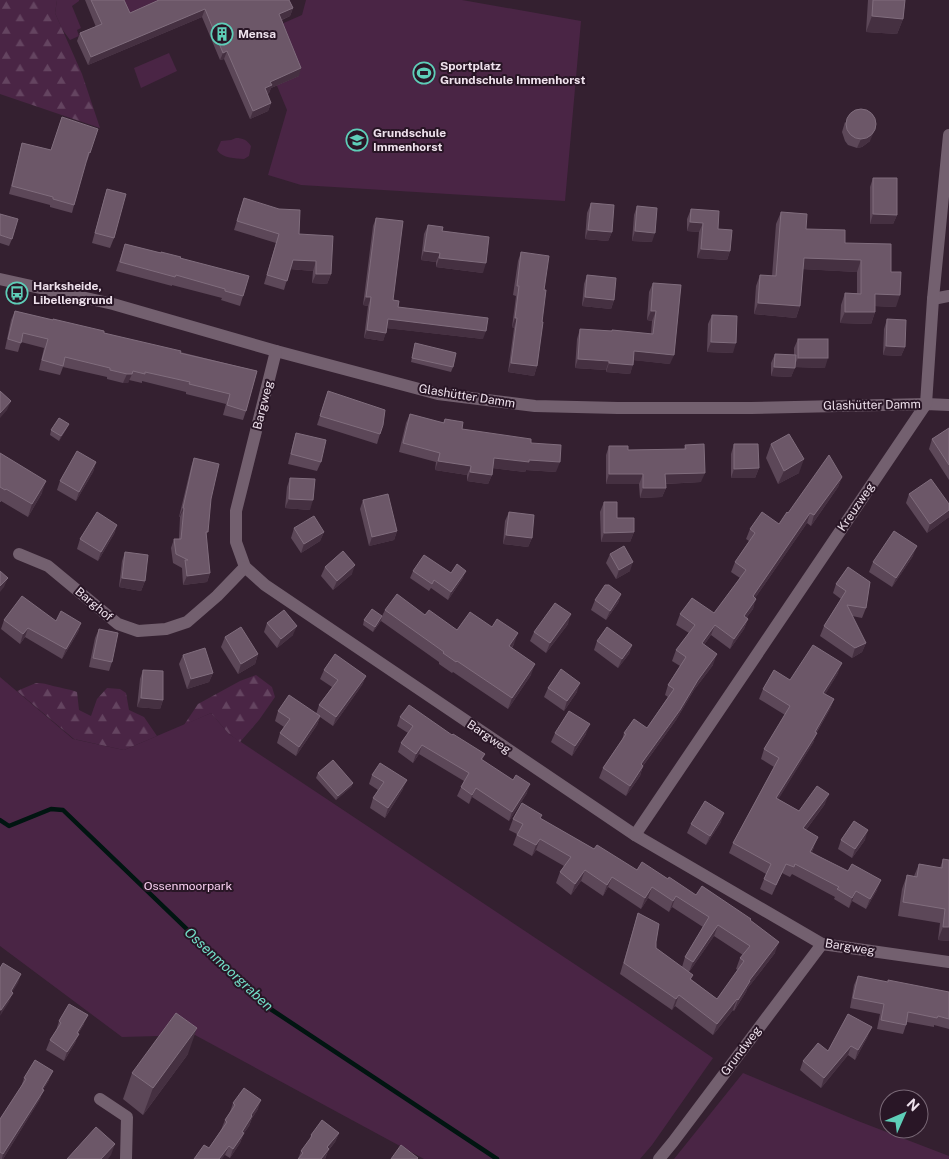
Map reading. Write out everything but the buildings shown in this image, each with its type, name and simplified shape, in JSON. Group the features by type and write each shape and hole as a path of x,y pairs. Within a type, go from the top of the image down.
{"street":[{"path":"926,404 933,299 949,135"},
{"name":"Glashütter Damm","path":"0,279 113,304 276,351 438,394 535,406 618,408 949,405"},
{"path":"933,299 949,296"},
{"name":"Bargweg","path":"276,351 236,511 236,542 245,567 265,585 635,835 822,944 949,962"},
{"name":"Kreuzweg","path":"635,835 926,404"},
{"name":"Barghof","path":"19,554 48,566 118,624 138,631 166,629 186,622 217,596 245,567"},
{"name":"Grundweg","path":"659,1159 822,944"},
{"path":"100,1099 127,1117 126,1159"}],"green space":[{"path":"0,0 57,0 55,13 82,74 100,128 0,94"},
{"path":"57,0 79,0 72,6 81,28 77,30 79,36 70,40 62,29 55,13"},
{"path":"112,0 157,0 160,7 127,20"},
{"name":"Sportplatz Grundschule Immenhorst","path":"306,0 462,0 581,21 565,201 301,185 268,175 287,110 256,35 302,15"},
{"path":"169,53 177,71 141,88 134,68"},
{"path":"236,138 245,140 251,146 249,156 244,159 229,158 217,150 221,141"},
{"path":"256,675 272,687 275,697 240,742 229,734 211,713 184,725 198,704 240,681"},
{"name":"Ossenmoorpark","path":"0,677 73,739 124,750 211,713 229,734 713,1058 652,1145 640,1159 424,1159 195,1035 122,1037 0,946"},
{"path":"36,683 77,692 79,710 91,716 97,699 107,688 120,689 126,693 129,710 144,717 157,736 124,750 74,739 17,691"},
{"path":"743,1073 879,1129 879,1139 905,1139 949,1156 949,1159 674,1159"}],"waterway":[{"name":"Ossenmoorgraben","path":"0,820 9,826 51,809 63,810 269,1008 497,1159"}],"place":[{"name":"Mensa","path":"222,34"},
{"name":"Sportplatz Grundschule Immenhorst","path":"424,73"},
{"name":"Grundschule Immenhorst","path":"357,140"},
{"name":"Harksheide, Libellengrund","path":"17,293"}]}
